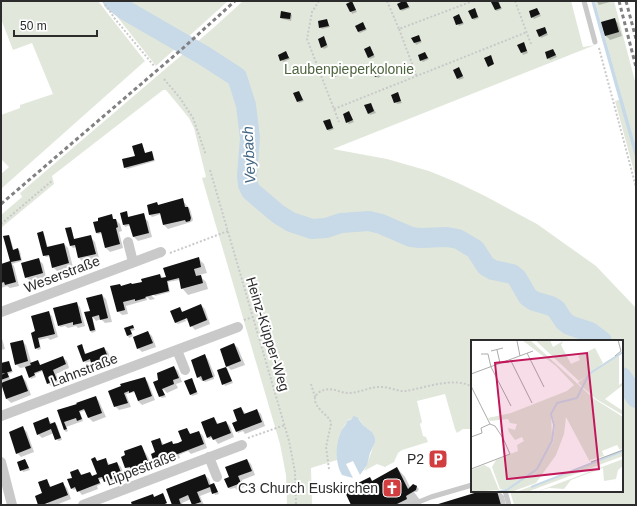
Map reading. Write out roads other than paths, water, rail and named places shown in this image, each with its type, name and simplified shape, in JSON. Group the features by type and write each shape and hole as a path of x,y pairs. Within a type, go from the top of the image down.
{"street":[{"path":"128,242 133,262"},
{"name":"Weserstraße","path":"1,312 161,252"},
{"name":"Lahnstraße","path":"1,416 238,327"},
{"path":"177,350 185,370"},
{"name":"Lippestraße","path":"83,505 210,457 243,442"},
{"path":"210,457 217,477"},
{"path":"1,462 3,479 12,505"}],"lane":[{"path":"584,1 595,42"},
{"path":"411,505 471,485"},
{"path":"505,492 509,505"}],"water":[{"path":"353,416 357,417 363,425 372,432 375,442 367,465 360,475 353,461 346,464 353,478 342,475 337,460 337,448 339,437 347,421 352,419"}],"waterway":[{"name":"Veybach","path":"113,1 125,10 203,55 237,77 246,105 250,138 247,176 248,185 251,191 278,214 291,222 312,229 326,228 341,223 369,221 381,224 411,237 447,237 458,239 475,249 486,266 493,270 512,274 517,278 528,297 534,301 551,306 556,309 564,321 569,325 590,332 601,340"},
{"path":"593,1 636,154"},
{"name":"Veybach","path":"623,378 636,398"}],"railway":[{"path":"1,204 182,49 235,1"},
{"path":"619,1 636,67"},
{"path":"626,1 636,39"}],"place":[{"name":"P2","path":"438,459"},
{"name":"C3 Church Euskirchen","path":"392,488"}],"park label":[{"name":"Laubenpieperkolonie","path":"349,69"}]}
